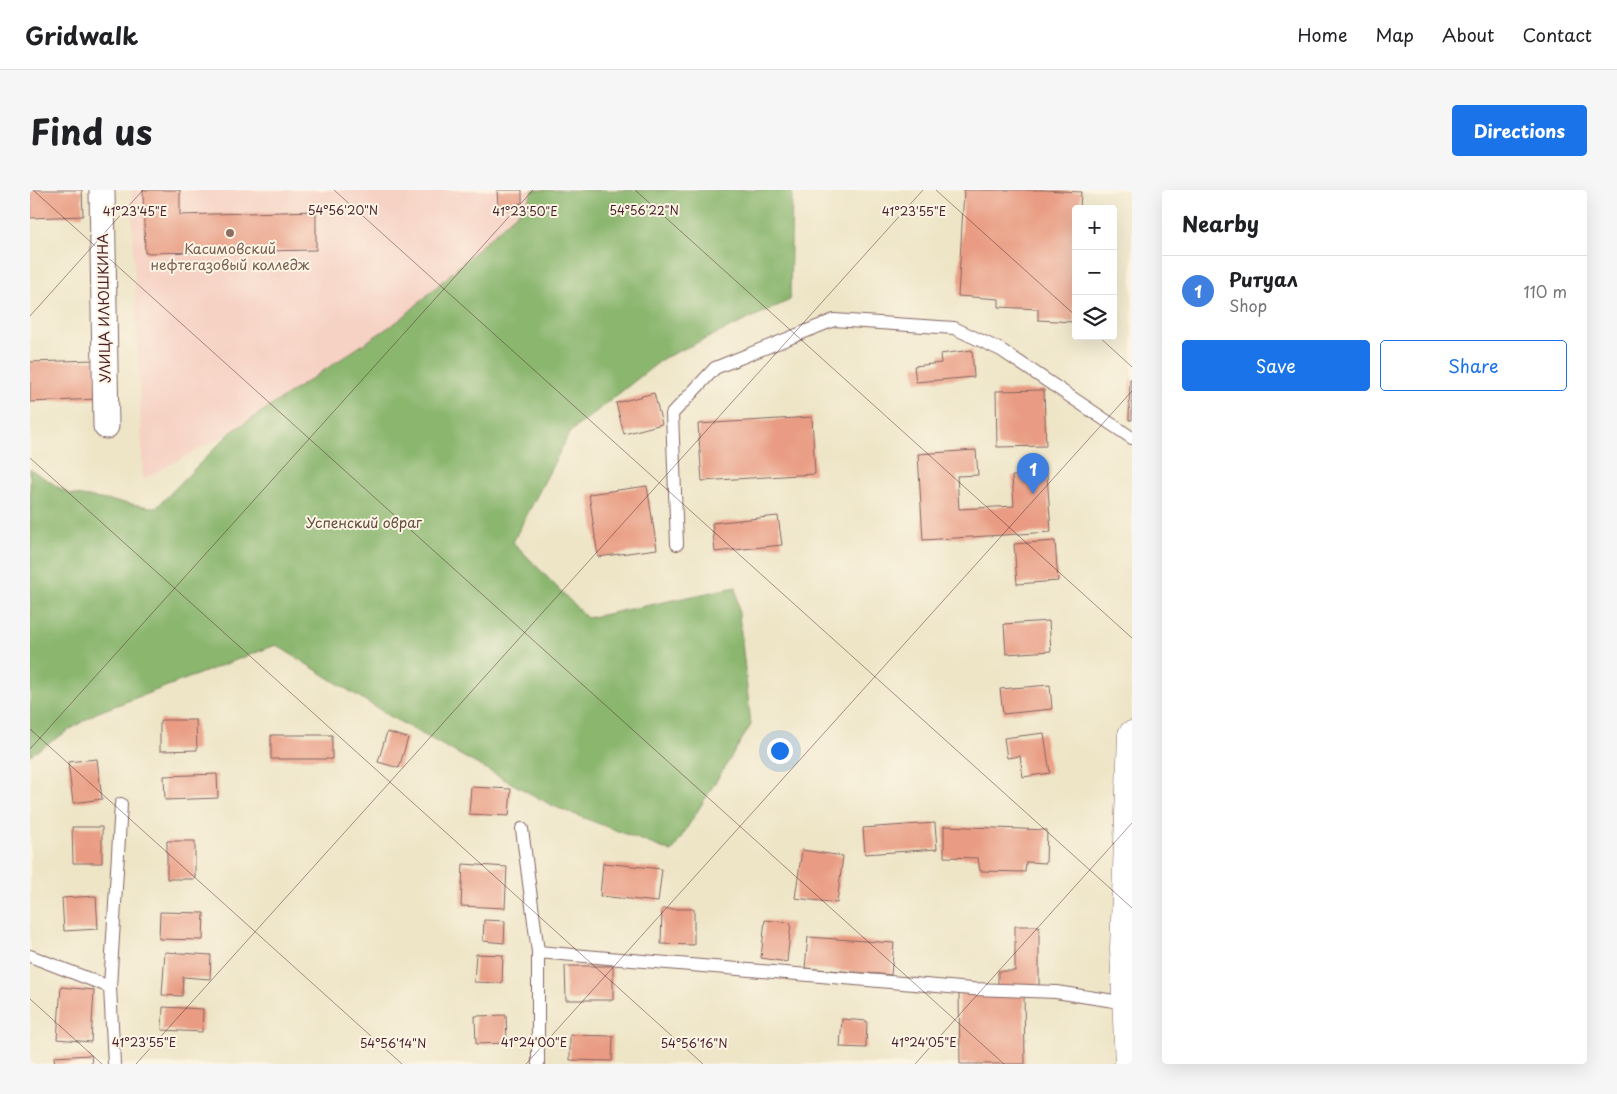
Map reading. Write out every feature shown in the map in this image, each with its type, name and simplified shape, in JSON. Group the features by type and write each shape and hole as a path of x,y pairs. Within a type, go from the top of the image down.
{"street":[{"name":"УЛИЦА ИЛЮШКИНА","path":"102,190 106,426"},
{"path":"1130,1057 1127,1003 1132,739"}],"lane":[{"path":"677,544 672,414 715,368 834,320 954,328 1001,350 1132,438"},
{"path":"114,1064 110,987 121,804"},
{"path":"522,830 538,952 538,1064"},
{"path":"538,952 962,988 1056,992 1127,1003"},
{"path":"30,956 110,987"}],"shaded area":[{"path":"131,190 679,190 143,479"}],"green space":[{"name":"Успенский овраг","path":"533,190 792,190 790,300 664,358 570,432 513,542 587,618 736,587 751,725 672,852 553,806 393,718 276,645 96,713 30,755 30,469 69,494 156,508 230,433 401,319 525,206"}],"building":[{"path":"30,190 82,190 83,216 30,218"},
{"name":"Касимовский нефтегазовый колледж","path":"143,190 180,190 180,215 316,211 316,250 145,253"},
{"path":"497,190 522,190 522,203 498,208"},
{"path":"964,190 1081,192 1080,205 1072,205 1072,322 1038,320 1038,309 999,307 999,299 958,296"},
{"path":"972,350 974,377 916,382 914,366 941,363 940,354"},
{"path":"95,360 97,399 30,402 30,362"},
{"path":"1130,379 1132,379 1132,420 1129,420"},
{"path":"1044,390 1046,446 997,447 996,391"},
{"path":"654,393 662,424 624,434 616,403"},
{"path":"812,417 815,474 702,481 698,424"},
{"path":"976,450 978,475 957,476 959,509 1014,506 1012,476 1047,474 1051,532 923,540 918,454"},
{"path":"647,486 657,549 598,557 589,494"},
{"path":"778,516 782,545 715,552 712,523"},
{"path":"1055,541 1058,581 1017,584 1014,544"},
{"path":"1049,621 1051,651 1006,654 1004,624"},
{"path":"1050,685 1052,709 1003,714 1000,689"},
{"path":"160,720 196,720 197,750 160,751"},
{"path":"387,732 408,738 399,768 378,762"},
{"path":"1044,733 1050,773 1023,777 1020,756 1007,758 1004,738"},
{"path":"271,735 332,735 332,759 271,759"},
{"path":"97,759 102,799 73,803 68,762"},
{"path":"217,774 218,798 165,800 164,776"},
{"path":"471,787 511,789 509,816 469,814"},
{"path":"935,823 937,849 865,854 863,828"},
{"path":"944,826 1047,830 1046,863 1026,862 1025,872 980,871 978,858 944,857"},
{"path":"72,827 102,827 102,863 73,863"},
{"path":"167,841 195,841 195,879 167,879"},
{"path":"802,850 843,856 837,903 795,898"},
{"path":"603,863 662,869 658,902 600,896"},
{"path":"463,864 507,867 505,908 461,906"},
{"path":"96,896 98,929 64,931 62,898"},
{"path":"662,909 694,909 694,945 661,944"},
{"path":"160,912 204,913 203,940 159,939"},
{"path":"484,920 505,921 504,943 483,941"},
{"path":"765,920 791,923 787,962 761,958"},
{"path":"1015,926 1039,926 1039,988 998,988 998,971 1015,971"},
{"path":"808,937 894,943 891,975 805,968"},
{"path":"165,952 211,955 210,979 183,977 182,996 162,995"},
{"path":"476,954 503,955 502,983 474,982"},
{"path":"565,966 613,966 613,1000 566,1000"},
{"path":"61,987 94,990 91,1042 57,1039"},
{"path":"1024,992 1025,1064 960,1064 959,993"},
{"path":"163,1007 203,1009 202,1032 162,1030"},
{"path":"506,1015 507,1043 476,1044 475,1016"},
{"path":"842,1019 867,1021 866,1048 840,1047"},
{"path":"570,1035 613,1036 612,1061 570,1060"},
{"path":"91,1055 92,1064 55,1064 54,1057"}],"place":[{"name":"Касимовский нефтегазовый колледж","path":"230,233"},
{"name":"Ритуал","path":"1033,494"}]}
